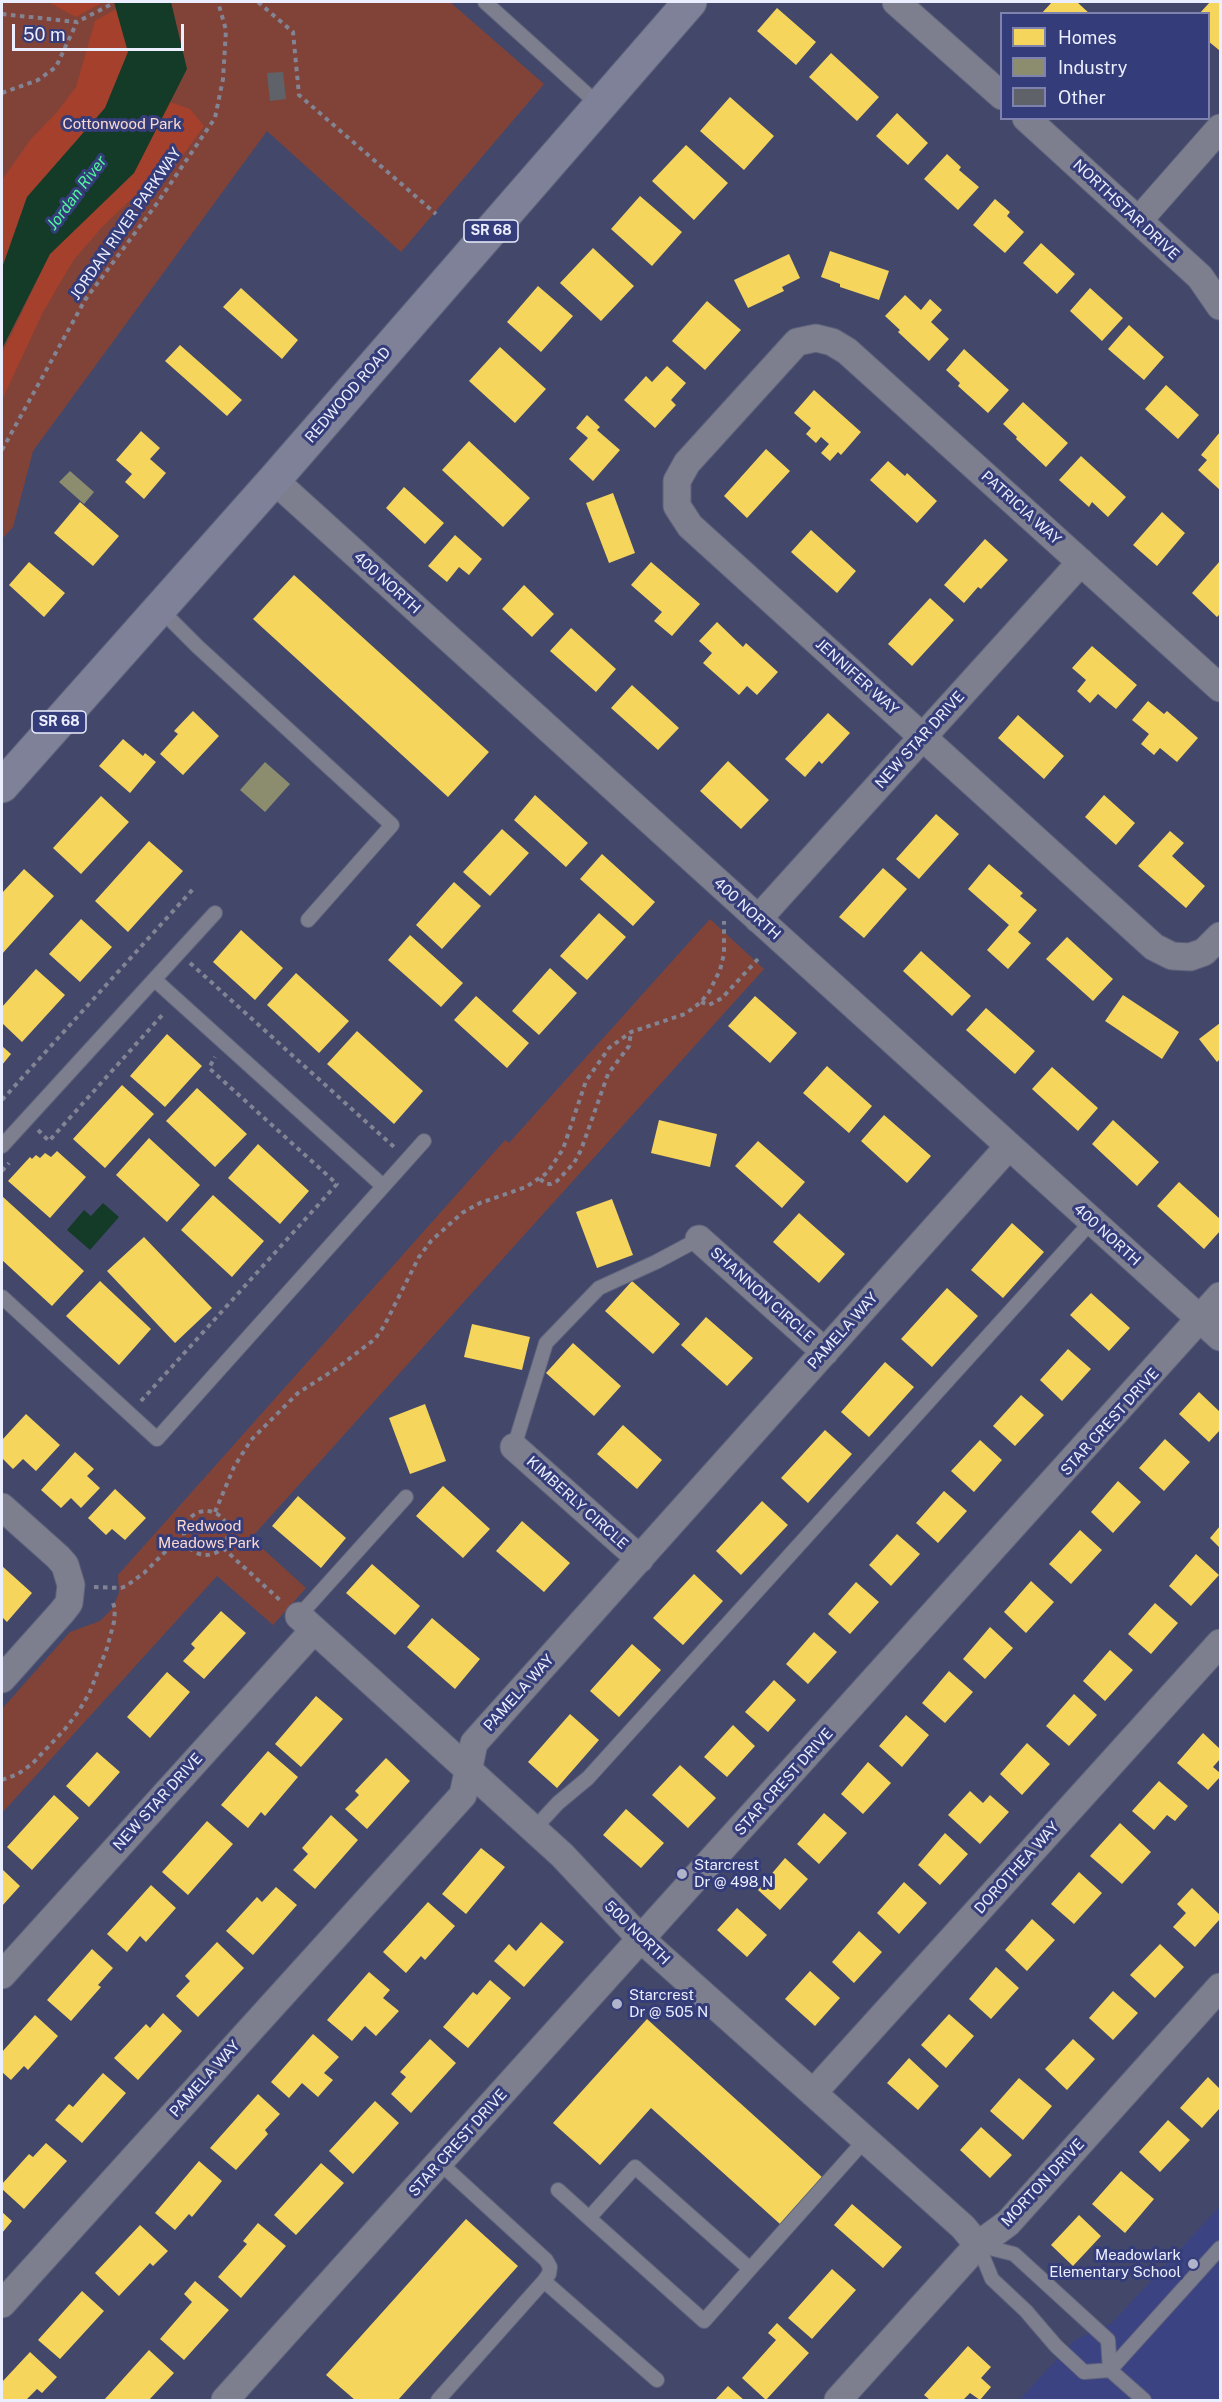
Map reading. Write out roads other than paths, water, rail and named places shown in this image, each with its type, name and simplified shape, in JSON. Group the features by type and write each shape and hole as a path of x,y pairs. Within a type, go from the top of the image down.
{"main road":[{"name":"REDWOOD ROAD","path":"2,786 274,480 690,2"}],"street":[{"path":"896,2 1000,94"},
{"name":"NORTHSTAR DRIVE","path":"1028,120 1200,277 1221,306"},
{"path":"1138,220 1221,128"},
{"name":"PATRICIA WAY","path":"816,338 832,342 847,351 1221,688"},
{"name":"JENNIFER WAY","path":"816,338 797,342 687,463 677,481 677,506 690,526 1154,947 1172,956 1190,957 1204,952 1221,936"},
{"name":"400 NORTH","path":"274,480 1211,1328"},
{"name":"NEW STAR DRIVE","path":"758,919 1081,562"},
{"name":"PAMELA WAY","path":"2,2304 463,1795 470,1771 474,1743 1010,1146"},
{"name":"SHANNON CIRCLE","path":"699,1239 825,1352"},
{"name":"STAR CREST DRIVE","path":"225,2400 642,1940 1211,1328 1221,1296"},
{"name":"KIMBERLY CIRCLE","path":"514,1446 640,1559"},
{"path":"2,1507 65,1565 71,1585 69,1603 2,1679"},
{"name":"NEW STAR DRIVE","path":"2,1975 300,1618"},
{"name":"500 NORTH","path":"300,1618 534,1829 562,1855 642,1940 963,2227 978,2246"},
{"name":"DOROTHEA WAY","path":"813,2093 1221,1643"},
{"name":"MORTON DRIVE","path":"837,2400 978,2246 1008,2223 1221,1987"}],"lane":[{"path":"485,2 600,106"},
{"path":"160,609 197,646 392,825 308,920"},
{"path":"2,1146 215,913"},
{"path":"155,980 383,1186"},
{"path":"2,1297 157,1439 424,1142"},
{"path":"534,1829 558,1803 588,1778 1092,1221"},
{"path":"514,1446 546,1343 599,1288 699,1239"},
{"path":"300,1618 406,1497"},
{"path":"558,2190 704,2321 866,2140"},
{"path":"438,2400 544,2281 549,2274 550,2267 546,2260 440,2163"},
{"path":"589,2218 635,2167 750,2269"},
{"path":"978,2246 992,2278 1026,2311 1056,2346 1084,2372 1110,2370 1221,2248"},
{"path":"978,2246 1014,2254 1108,2340 1110,2370 1144,2400"},
{"path":"544,2281 657,2380"}],"water":[{"name":"Jordan River","path":"114,2 171,2 187,69 134,173 50,254 2,349 2,268 27,197 105,108 128,52"},
{"path":"103,1203 119,1217 90,1250 67,1230 84,1210 91,1216"}],"place":[{"name":"Starcrest Dr @ 498 N","path":"682,1874"},
{"name":"Starcrest Dr @ 505 N","path":"617,2004"},
{"name":"Meadowlark Elementary School","path":"1193,2264"}],"park label":[{"name":"Cottonwood Park","path":"122,124"},
{"name":"Redwood Meadows Park","path":"209,1534"}]}
